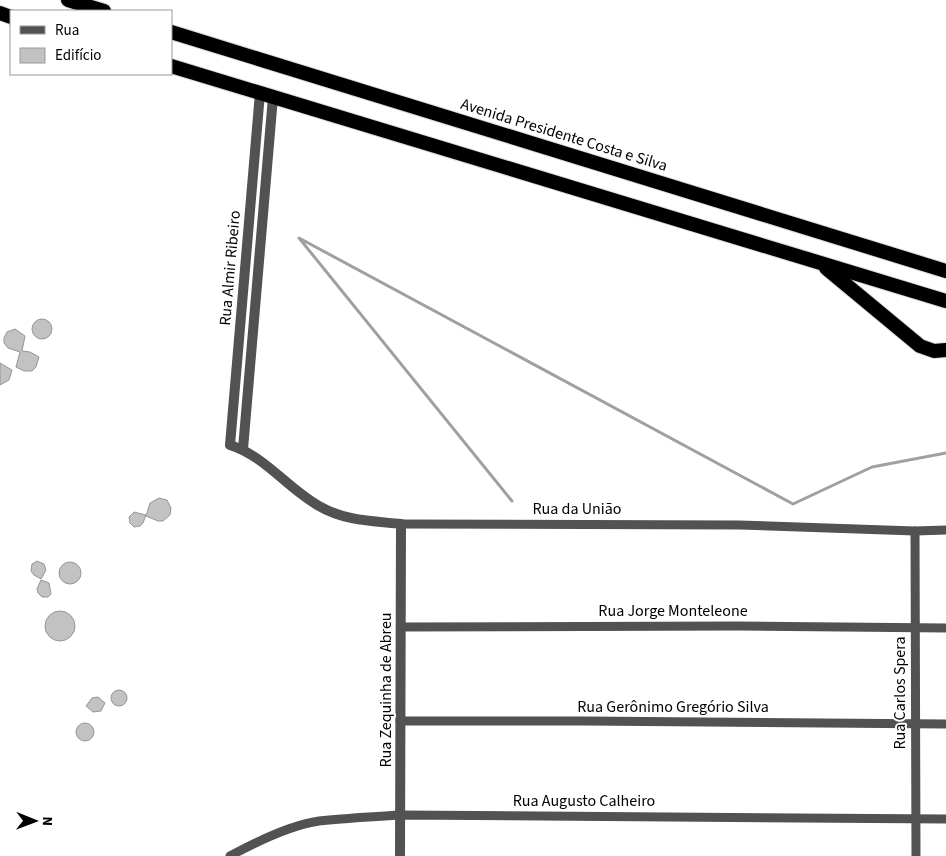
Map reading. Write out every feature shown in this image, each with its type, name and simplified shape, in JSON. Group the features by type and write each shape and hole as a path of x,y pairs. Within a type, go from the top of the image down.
{"highway":[{"path":"68,0 101,10"},
{"name":"Avenida Presidente Costa e Silva","path":"172,32 946,271"},
{"path":"172,66 946,301"},
{"path":"818,263 920,346 934,351 946,350"}],"street":[{"name":"Rua Almir Ribeiro","path":"230,445 267,95"},
{"name":"Rua Almir Ribeiro","path":"243,449 267,95"},
{"name":"Rua da União","path":"230,445 243,449 254,456 320,508 353,519 402,524 739,525 915,531 946,530"},
{"name":"Rua Zequinha de Abreu","path":"400,856 402,524"},
{"name":"Rua Carlos Spera","path":"915,531 916,856"},
{"name":"Rua Jorge Monteleone","path":"401,627 749,626 946,628"},
{"name":"Rua Gerônimo Gregório Silva","path":"400,721 946,724"},
{"name":"Rua Augusto Calheiro","path":"230,856 247,846 284,831 317,821 400,815 946,819"}],"building":[{"path":"42,319 49,322 52,329 49,336 42,339 35,336 32,329 35,322"},
{"path":"15,329 25,336 22,351 30,352 39,357 36,367 32,371 24,371 16,367 20,352 8,348 4,343 7,332"},
{"path":"0,363 12,370 9,380 0,385"},
{"path":"159,498 167,500 171,508 170,515 163,521 146,516 150,503"},
{"path":"134,512 146,515 140,526 134,527 130,523 129,517"},
{"path":"37,561 44,564 46,570 41,579 31,571 32,564"},
{"path":"66,562 74,562 81,569 81,577 74,584 66,584 59,577 59,569"},
{"path":"41,580 49,583 51,594 48,597 42,597 38,593 37,589"},
{"path":"60,611 66,612 74,620 74,632 66,640 60,641 54,640 46,632 45,626 46,620 54,612"},
{"path":"119,690 127,698 119,706 111,698"},
{"path":"98,697 105,703 101,711 93,712 86,706 92,698"},
{"path":"85,723 91,726 94,732 91,738 85,741 79,738 76,732 79,726"}],"waterway":[{"path":"512,501 299,238 793,504 872,467 946,453"}]}
